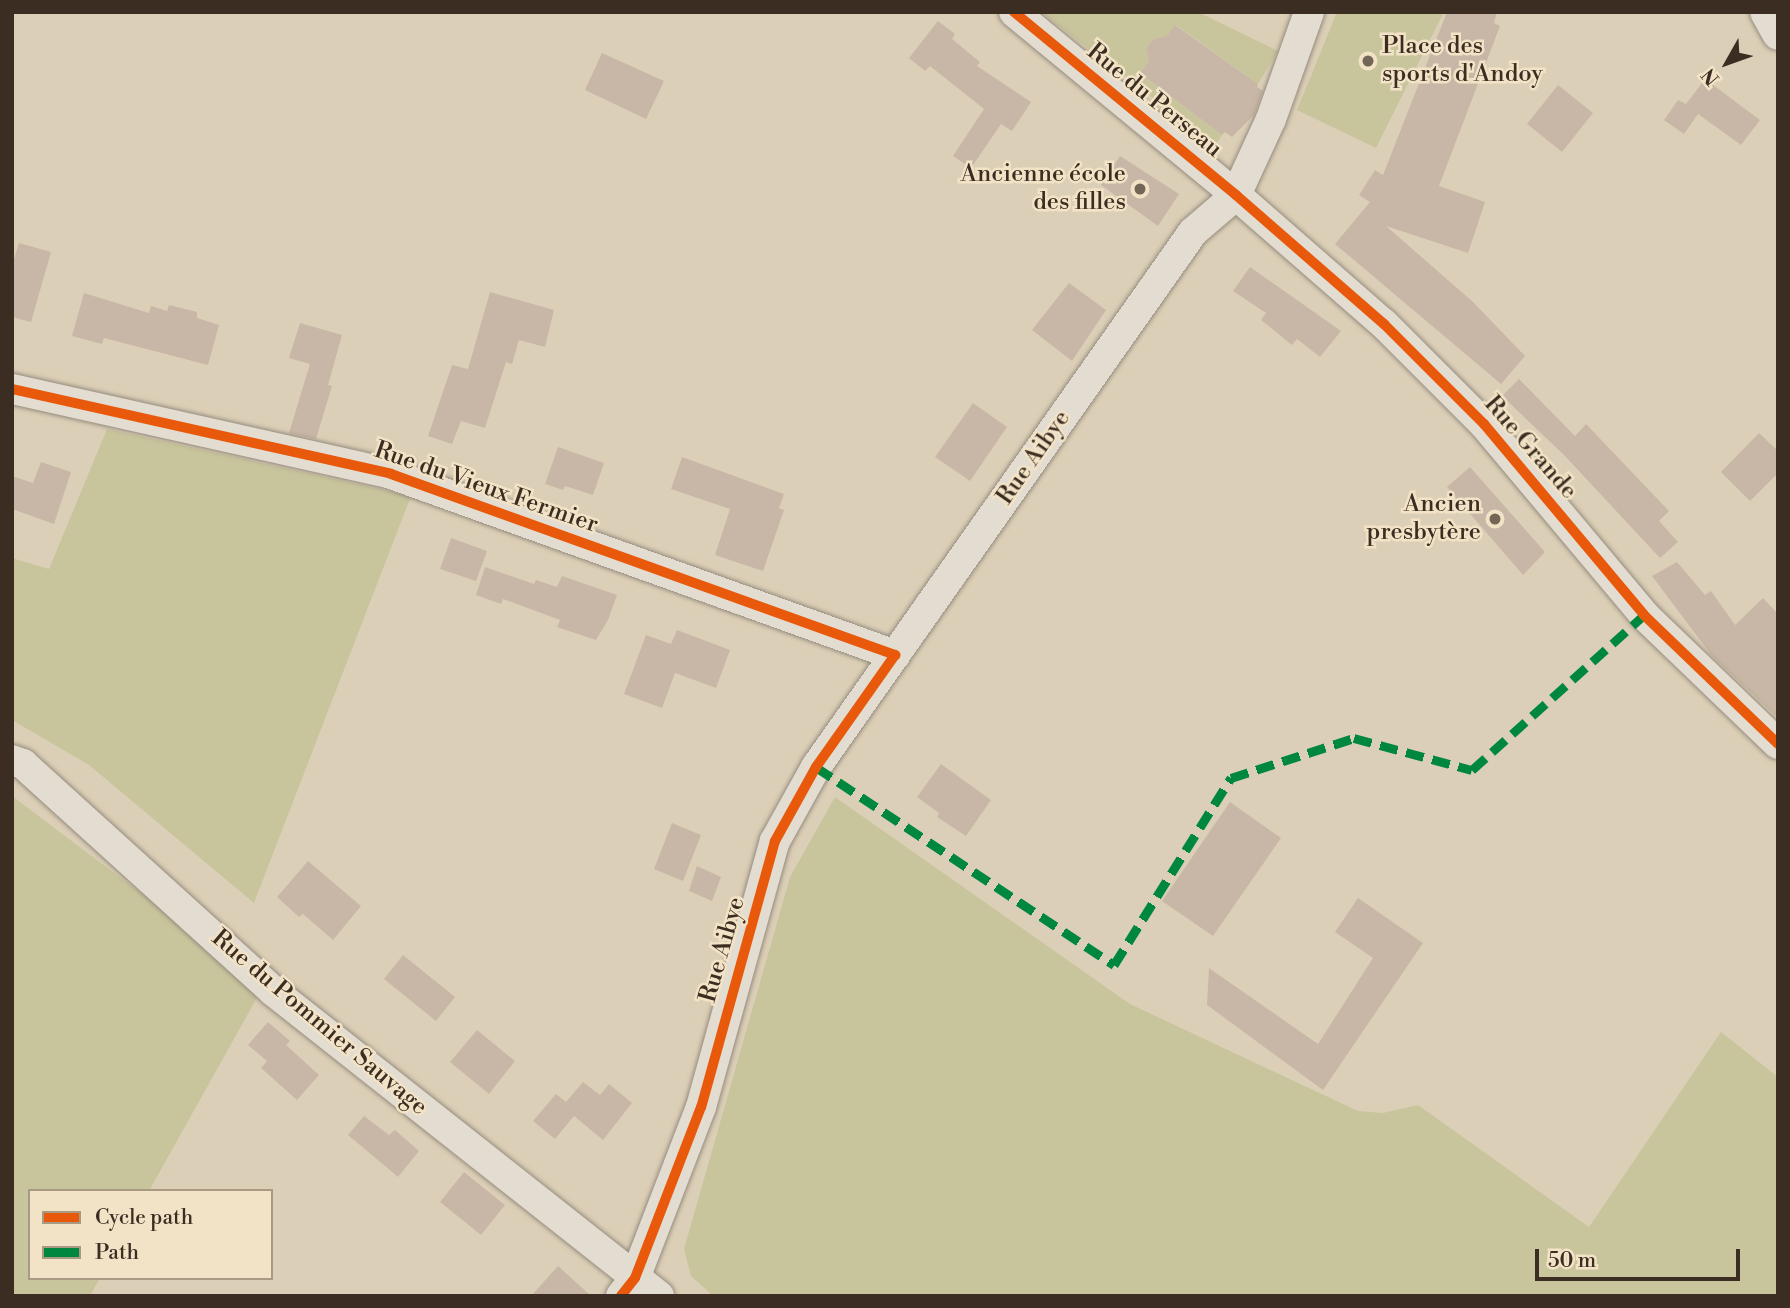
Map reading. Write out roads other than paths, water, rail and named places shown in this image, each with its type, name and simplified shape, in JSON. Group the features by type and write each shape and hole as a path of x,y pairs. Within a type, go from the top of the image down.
{"street":[{"name":"Rue du Perseau","path":"1014,12 1236,195"},
{"path":"1236,195 1271,119 1309,12"},
{"path":"1765,12 1778,36"},
{"name":"Rue Aibye","path":"628,1287 701,1107 775,841 816,767 1194,232 1236,195"},
{"name":"Rue Grande","path":"1236,195 1384,324 1484,424 1644,615 1778,744"},
{"name":"Rue du Vieux Fermier","path":"12,389 391,474 895,655"},
{"name":"Rue du Pommier Sauvage","path":"12,760 23,764 274,991 628,1287 659,1296"}],"place":[{"name":"Place des sports d'Andoy","path":"1368,61"},
{"name":"Ancienne école des filles","path":"1140,189"},
{"name":"Ancien presbytère","path":"1495,519"}]}
